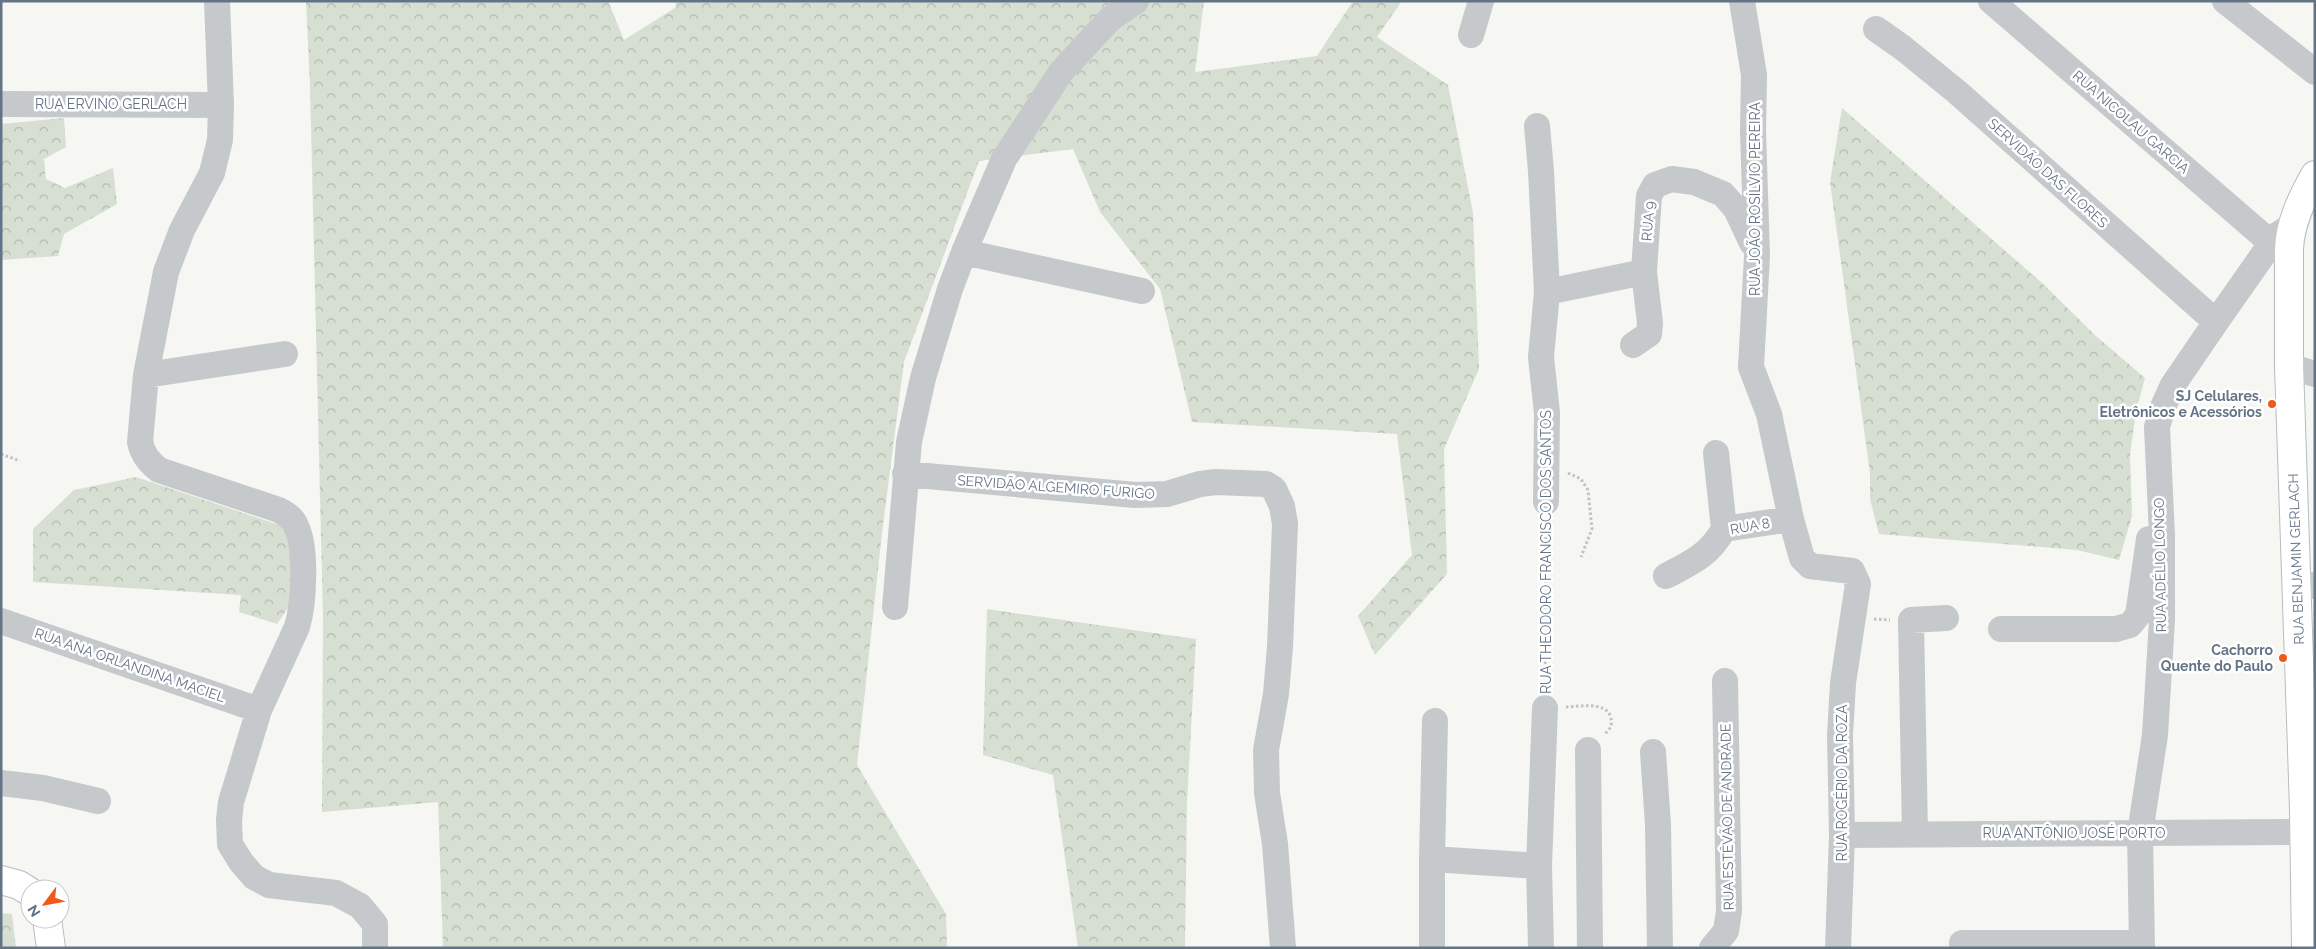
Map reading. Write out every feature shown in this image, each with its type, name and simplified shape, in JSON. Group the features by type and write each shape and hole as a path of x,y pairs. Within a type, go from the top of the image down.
{"main road":[{"name":"RUA BENJAMIN GERLACH","path":"2306,948 2306,584 2302,370 2284,240 2311,191"},
{"path":"1,880 20,886"},
{"path":"48,929 51,948"}],"street":[{"path":"217,1 221,105 220,140 212,172 182,230 166,272 146,375 140,442 148,461 159,470 279,510 291,517 298,531 302,550 302,614 259,710 231,802 229,820 230,844 241,862 254,877 269,885 336,893 360,906 375,924 375,948"},
{"path":"894,607 905,474 923,378 950,289 964,252 1004,159 1061,72 1110,19 1136,1"},
{"path":"1472,35 1481,1"},
{"name":"RUA JOÃO ROSÍLVIO PEREIRA","path":"1742,1 1754,75 1753,131 1757,256 1752,367 1769,414 1790,519 1802,558 1810,566 1852,571 1858,584 1851,619"},
{"name":"RUA NICOLAU GARCIA","path":"1990,1 2262,235 2284,240"},
{"path":"2225,1 2315,72"},
{"name":"SERVIDÃO DAS FLORES","path":"1876,29 1950,86 2216,322"},
{"name":"RUA ERVINO GERLACH","path":"1,104 221,105"},
{"name":"RUA THEODORO FRANCISCO DOS SANTOS","path":"1537,126 1547,292 1541,357 1547,413 1546,502"},
{"name":"RUA 9","path":"1633,345 1649,334 1644,272 1649,196 1654,185 1672,179 1694,182 1723,194 1736,209 1757,256"},
{"name":"RUA ADÉLIO LONGO","path":"2142,945 2140,833 2159,700 2163,578 2157,472 2157,428 2162,407 2173,384 2216,322 2284,240"},
{"path":"964,252 1142,291"},
{"path":"1547,292 1644,272"},
{"path":"146,375 285,354"},
{"path":"1716,453 1724,529"},
{"path":"2001,629 2116,629 2130,625 2135,621 2138,615 2143,582 2157,472"},
{"name":"SERVIDÃO ALGEMIRO FURIGO","path":"905,474 1153,496 1167,494 1200,484 1216,482 1266,484 1274,489 1282,506 1285,524 1280,648 1276,694 1266,750 1266,776 1275,844 1283,948"},
{"name":"RUA 8","path":"1666,576 1702,557 1715,545 1724,529 1790,519"},
{"path":"1915,834 1911,620 1946,618"},
{"name":"RUA ROGÉRIO DA ROZA","path":"1838,948 1842,835 1840,735 1843,683 1851,619"},
{"name":"RUA ANA ORLANDINA MACIEL","path":"1,621 259,710"},
{"name":"RUA ESTÊVÃO DE ANDRADE","path":"1712,948 1726,931 1730,912 1725,681"},
{"name":"RUA THEODORO FRANCISCO DOS SANTOS","path":"1541,948 1539,866 1545,708"},
{"path":"1432,948 1435,720"},
{"path":"1588,750 1590,948"},
{"path":"1653,752 1658,824 1660,948"},
{"path":"1,782 43,788 98,801"},
{"name":"RUA ANTÔNIO JOSÉ PORTO","path":"1842,835 2305,832"},
{"path":"1432,859 1539,866"},
{"path":"1962,943 2142,945"}],"path":[{"path":"1,454 20,461"},
{"path":"1546,468 1573,473 1581,479 1588,490 1592,529 1582,557"},
{"name":"RUA THEODORO FRANCISCO DOS SANTOS","path":"1545,708 1546,502"},
{"path":"1851,619 1911,620"},
{"path":"1545,708 1582,706 1608,710 1611,715 1611,727 1606,734 1589,745 1588,750"}],"green space":[{"path":"306,1 608,1 624,40 675,8 676,1 1204,1 1195,72 1317,56 1353,1 1402,1 1377,37 1448,85 1473,213 1479,369 1444,449 1447,574 1375,655 1358,616 1412,555 1397,434 1192,422 1160,289 1100,212 1073,149 979,161 904,362 882,533 857,765 946,914 947,948 443,948 438,802 322,812 323,618 310,86"},
{"path":"1842,108 2043,284 2096,336 2145,378 2136,411 2130,455 2132,516 2119,560 2077,550 1879,534 1870,499 1870,473 1830,182"},
{"path":"64,118 66,147 44,159 46,179 65,188 113,168 117,204 64,234 58,256 1,260 1,124"},
{"path":"136,477 288,528 294,599 277,624 239,612 241,595 33,582 33,529 74,490"},
{"path":"987,609 1196,639 1187,803 1185,948 1078,948 1053,775 983,755"},
{"path":"1,913 12,914 16,948 1,948"}],"place":[{"name":"SJ Celulares, Eletrônicos e Acessórios","path":"2272,404"},
{"name":"Cachorro Quente do Paulo","path":"2283,658"}]}
